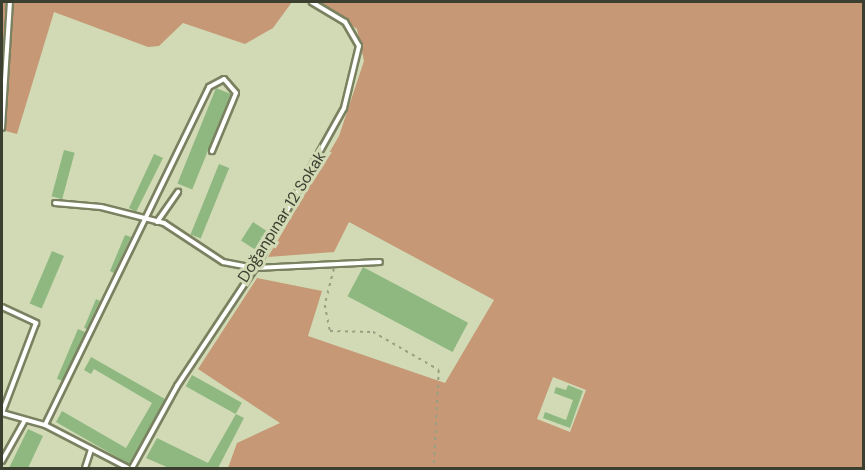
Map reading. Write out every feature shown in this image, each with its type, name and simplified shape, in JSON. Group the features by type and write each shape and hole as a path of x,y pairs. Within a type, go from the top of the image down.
{"lane":[{"path":"2,128 10,2"},
{"name":"Doğanpınar 12 Sokak","path":"132,468 177,386 255,268 333,134 358,64 352,30 312,2"},
{"path":"45,425 209,87 224,79 236,93 212,151"},
{"path":"157,222 178,192"},
{"path":"55,203 101,207 143,221 157,222 223,262 255,268 380,262"},
{"path":"2,307 36,323 2,413 45,425 125,468"},
{"path":"2,461 25,420"},
{"path":"85,468 91,449"}],"path":[{"path":"335,263 325,305 326,327 373,332 439,370 434,468"}],"shaded area":[{"path":"2,2 292,2 273,28 245,44 183,23 159,46 148,47 54,12 17,134 2,130"},
{"path":"319,2 863,2 863,468 228,468 237,443 280,423 198,369 257,278 322,291 308,336 445,383 494,300 349,222 334,252 268,257 339,136 364,61 357,29","holes":["553,377 586,390 570,432 537,419"]}],"building":[{"path":"216,88 231,94 192,189 177,183"},
{"path":"64,150 75,153 62,199 52,196"},
{"path":"154,154 163,158 136,212 129,208"},
{"path":"219,164 229,168 201,239 191,234"},
{"path":"253,222 267,231 255,250 241,240"},
{"path":"125,235 131,237 114,273 110,271"},
{"path":"52,251 64,256 42,309 30,303"},
{"path":"363,267 468,323 453,352 348,296"},
{"path":"96,299 100,301 87,329 84,328"},
{"path":"78,329 85,332 64,382 57,379"},
{"path":"91,357 165,399 129,464 56,422 62,411 126,448 152,403 94,369 91,374 84,370"},
{"path":"192,375 242,403 236,414 186,386"},
{"path":"568,385 583,391 570,428 543,418 545,412 566,420 573,400 554,393 556,387 566,390"},
{"path":"236,414 244,418 218,468 169,468 146,458 157,438 208,463"},
{"path":"28,429 43,436 28,468 9,468"}]}
